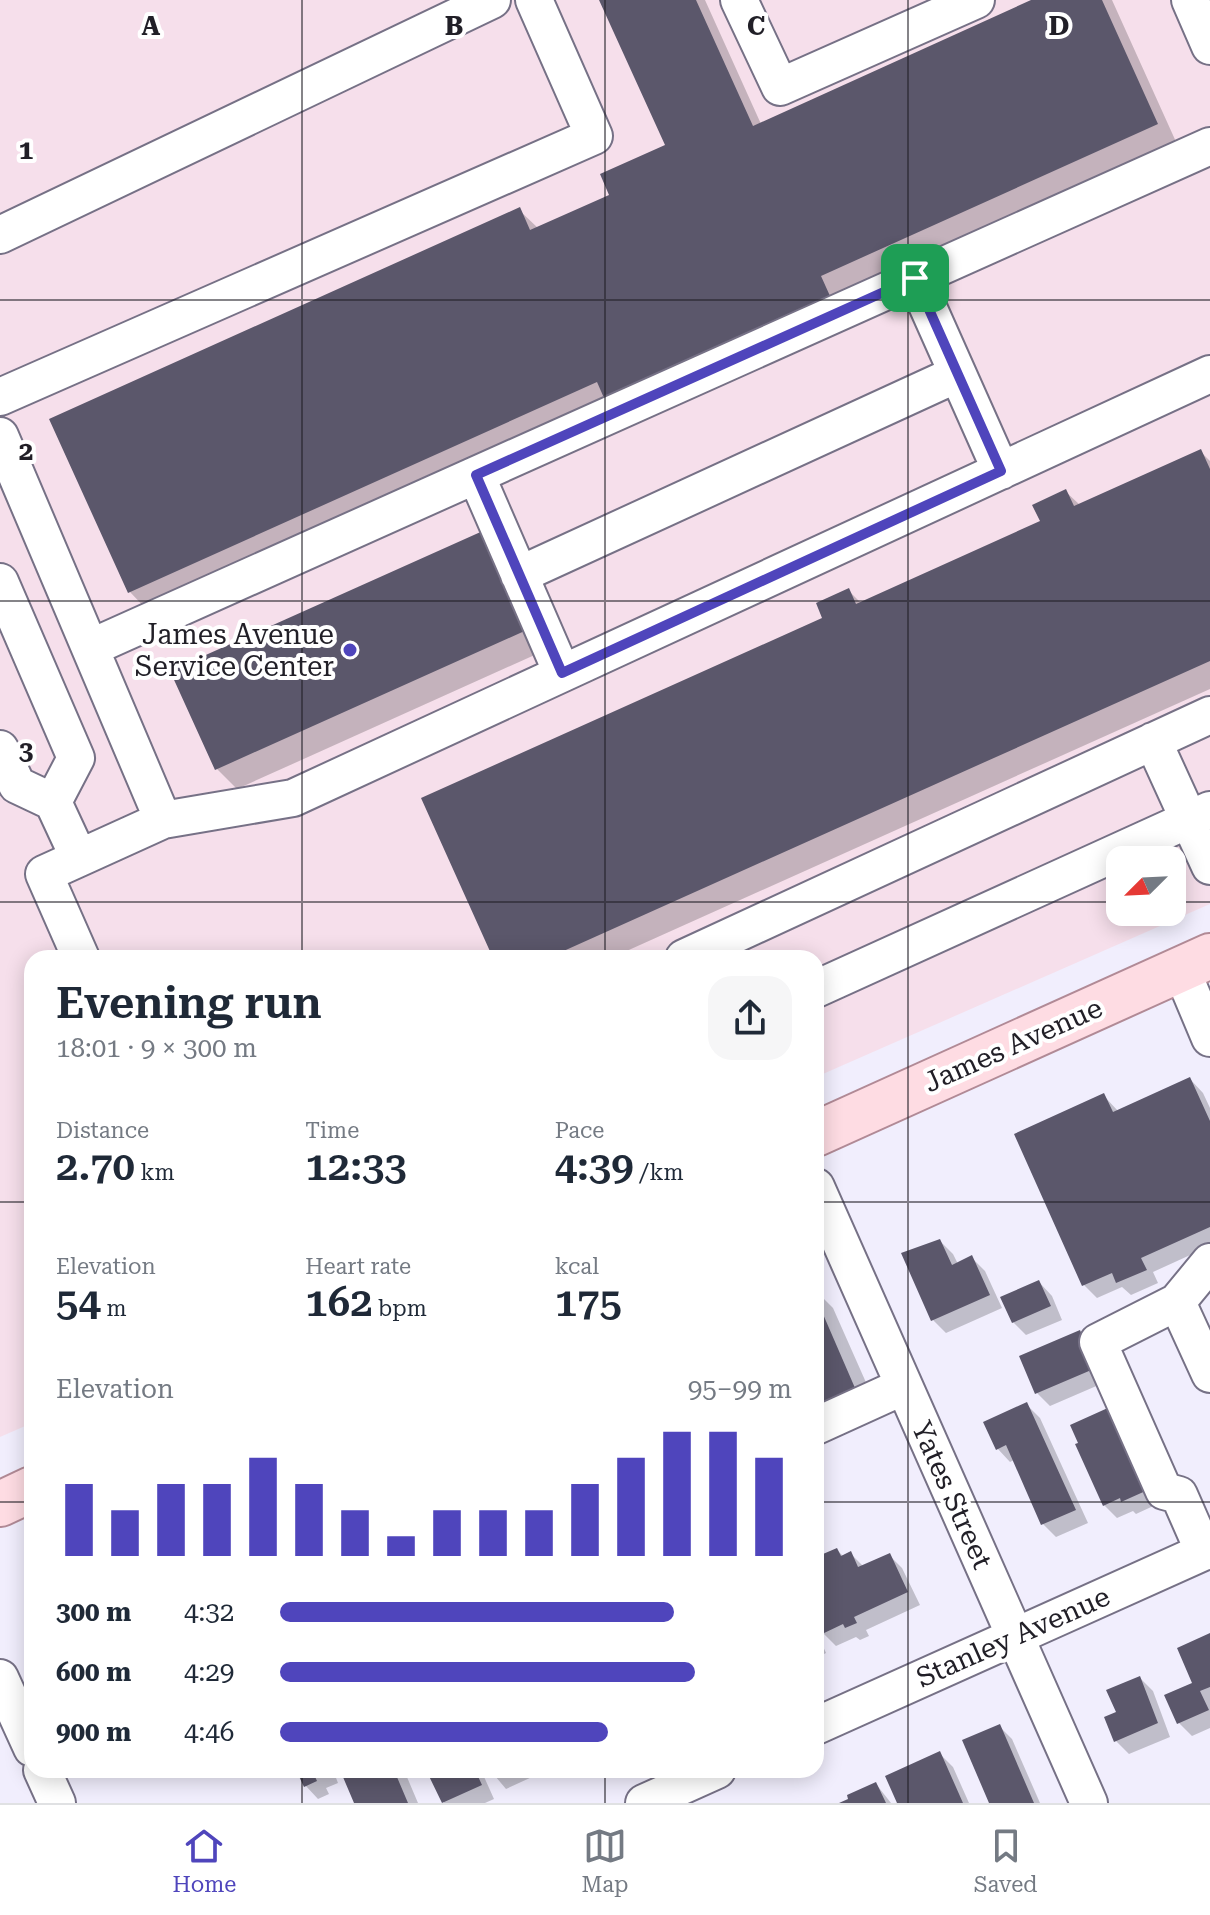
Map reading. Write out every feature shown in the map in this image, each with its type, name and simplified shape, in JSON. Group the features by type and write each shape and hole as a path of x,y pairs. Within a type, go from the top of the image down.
{"main road":[{"name":"James Avenue","path":"824,1130 1196,962"},
{"path":"0,1504 24,1493"}],"street":[{"path":"0,235 492,0"},
{"path":"0,397 594,136 534,0"},
{"path":"742,1 780,87 976,0"},
{"path":"1190,0 1210,46"},
{"path":"90,648 1210,146"},
{"path":"915,278 1001,471"},
{"path":"519,575 957,374"},
{"path":"77,950 44,874 163,820 293,798 1210,374"},
{"path":"0,436 163,820"},
{"path":"476,475 562,673"},
{"path":"0,582 76,758 53,802"},
{"path":"701,950 1210,715"},
{"path":"1153,741 1199,815 1210,866"},
{"path":"0,749 17,785 53,802 79,858"},
{"path":"824,985 1199,815"},
{"path":"1196,962 1210,1038"},
{"name":"Yates Street","path":"824,1225 829,1249 904,1386 1089,1803"},
{"path":"1207,1550 1179,1495 1164,1491 1098,1342 1177,1302 1210,1262"},
{"path":"1177,1302 1210,1374"},
{"path":"824,1422 904,1386"},
{"name":"Stanley Avenue","path":"824,1722 1207,1550"},
{"path":"0,1678 24,1730"},
{"path":"46,1778 57,1803"},
{"path":"644,1803 699,1778"}],"shaded area":[{"path":"0,0 1210,0 1210,904 1186,915 1186,846 1106,846 1106,926 1160,926 824,1073 824,950 24,950 24,1426 0,1437"}],"building":[{"path":"599,0 696,0 753,126 1031,0 1102,0 1158,124 821,276 830,296 604,398 597,382 128,593 49,419 520,207 530,230 609,195 600,174 665,145"},
{"path":"1201,449 1210,469 1210,661 566,950 489,950 421,798 822,618 816,603 849,588 856,604 1040,521 1032,505 1066,489 1074,506"},
{"name":"James Avenue Service Center","path":"485,530 529,629 215,770 170,671"},
{"path":"1190,1077 1210,1121 1210,1227 1141,1258 1147,1270 1116,1283 1112,1273 1082,1286 1014,1134 1104,1093 1113,1112"},
{"path":"940,1239 952,1265 972,1255 990,1295 931,1321 901,1253"},
{"path":"1039,1280 1051,1306 1012,1323 1000,1297"},
{"path":"824,1316 855,1388 824,1402"},
{"path":"1080,1330 1096,1368 1035,1394 1019,1356"},
{"path":"1027,1402 1076,1510 1041,1525 1006,1445 996,1450 983,1422"},
{"path":"1110,1407 1150,1489 1103,1506 1075,1444 1078,1443 1070,1425"},
{"path":"837,1548 841,1556 851,1551 858,1567 890,1553 908,1592 854,1617 857,1623 845,1628 843,1624 824,1633 824,1554"},
{"path":"1210,1633 1210,1687 1200,1691 1209,1710 1177,1724 1164,1695 1192,1683 1177,1648"},
{"path":"1140,1676 1158,1723 1114,1742 1104,1717 1116,1712 1106,1690"},
{"path":"1000,1724 1034,1803 989,1803 962,1740"},
{"path":"940,1751 963,1803 897,1803 885,1776"},
{"path":"300,1778 316,1778 317,1781 304,1787"},
{"path":"343,1778 397,1778 408,1803 354,1803"},
{"path":"430,1778 479,1778 482,1785 442,1803"},
{"path":"876,1782 886,1803 839,1803 848,1799 847,1795"}],"place":[{"name":"James Avenue Service Center","path":"350,650"}],"route":[{"path":"915,278 1001,471 562,673 476,475 915,278"}]}
